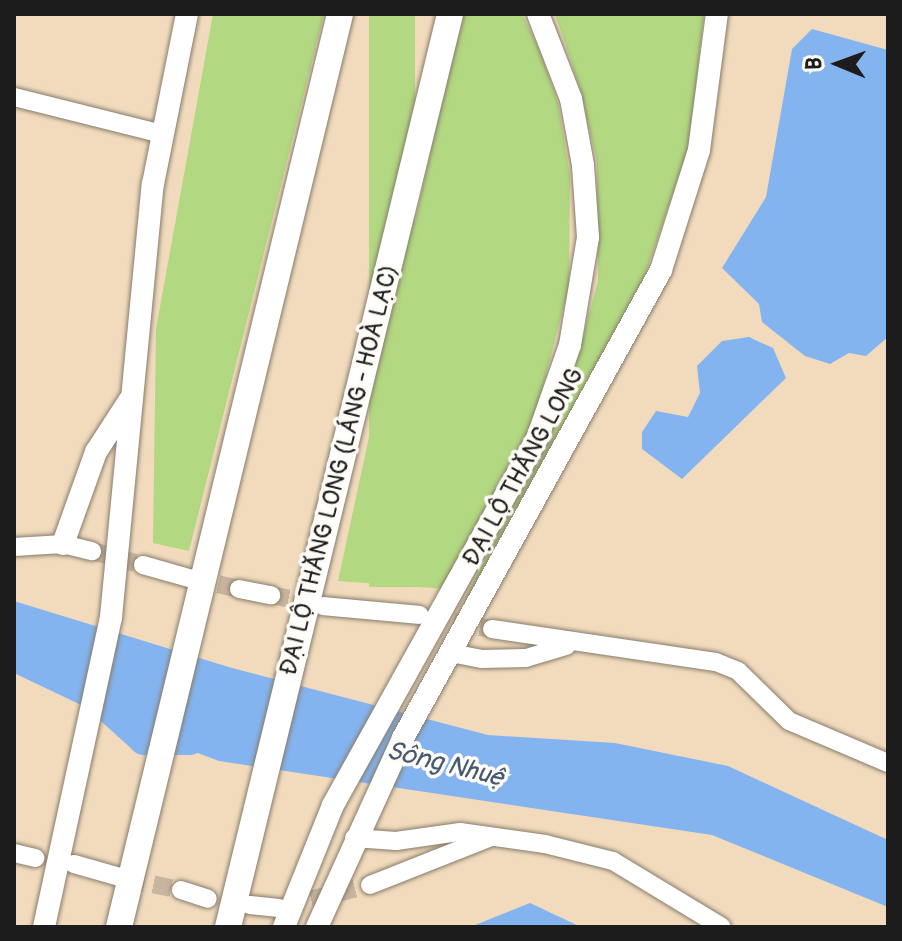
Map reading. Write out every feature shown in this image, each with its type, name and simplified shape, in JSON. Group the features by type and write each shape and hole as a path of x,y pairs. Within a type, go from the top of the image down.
{"highway":[{"path":"119,927 340,14"},
{"name":"ĐẠI LỘ THĂNG LONG (LÁNG - HOÀ LẠC)","path":"228,927 450,14"}],"main road":[{"path":"44,927 90,728 111,617 130,398 162,134 187,14"},
{"path":"282,917 333,805 538,436 555,391 584,274 588,237 583,165 571,99 538,14"},
{"name":"ĐẠI LỘ THĂNG LONG","path":"317,927 369,804 432,683 661,270 699,150 717,14"},
{"path":"63,544 96,452 130,398"}],"street":[{"path":"14,97 162,134"},
{"path":"14,547 63,544 92,551"},
{"path":"143,565 189,578"},
{"path":"239,589 271,595"},
{"path":"323,606 420,615"},
{"path":"492,629 572,644 716,662 738,671 789,721 888,763"},
{"path":"451,653 482,659 526,658 572,644"},
{"path":"354,838 396,841 460,832 545,844 613,861 722,927"},
{"path":"370,885 489,838"},
{"path":"14,853 35,858"},
{"path":"74,864 127,879"},
{"path":"181,890 208,899"},
{"path":"250,905 282,917"}],"green space":[{"path":"213,14 324,14 189,551 153,543 156,329"},
{"path":"369,14 415,14 415,587 369,587"},
{"path":"460,14 522,14 540,51 558,103 570,176 569,286 533,425 447,589 338,581"},
{"path":"555,14 704,14 689,147 642,283 471,603 465,599 567,396 598,281 597,162 579,85"}],"water":[{"path":"812,29 888,50 888,337 866,356 849,353 830,364 805,356 762,322 759,304 722,268 766,197 792,49"},
{"path":"749,337 773,348 786,378 682,479 642,449 642,432 656,411 688,417 700,393 697,366 722,341"},
{"path":"14,601 232,668 488,735 615,743 728,766 888,840 888,907 712,835 219,761 123,725 14,673"},
{"path":"530,903 581,927 470,927"}],"waterway":[{"name":"Sông Nhuệ","path":"101,701 144,740 190,740"}],"tunnel":[{"path":"92,551 143,565"},
{"path":"192,578 239,589"},
{"path":"271,595 315,604"},
{"path":"427,617 492,629"},
{"path":"127,879 181,890"},
{"path":"285,906 370,885"}]}
